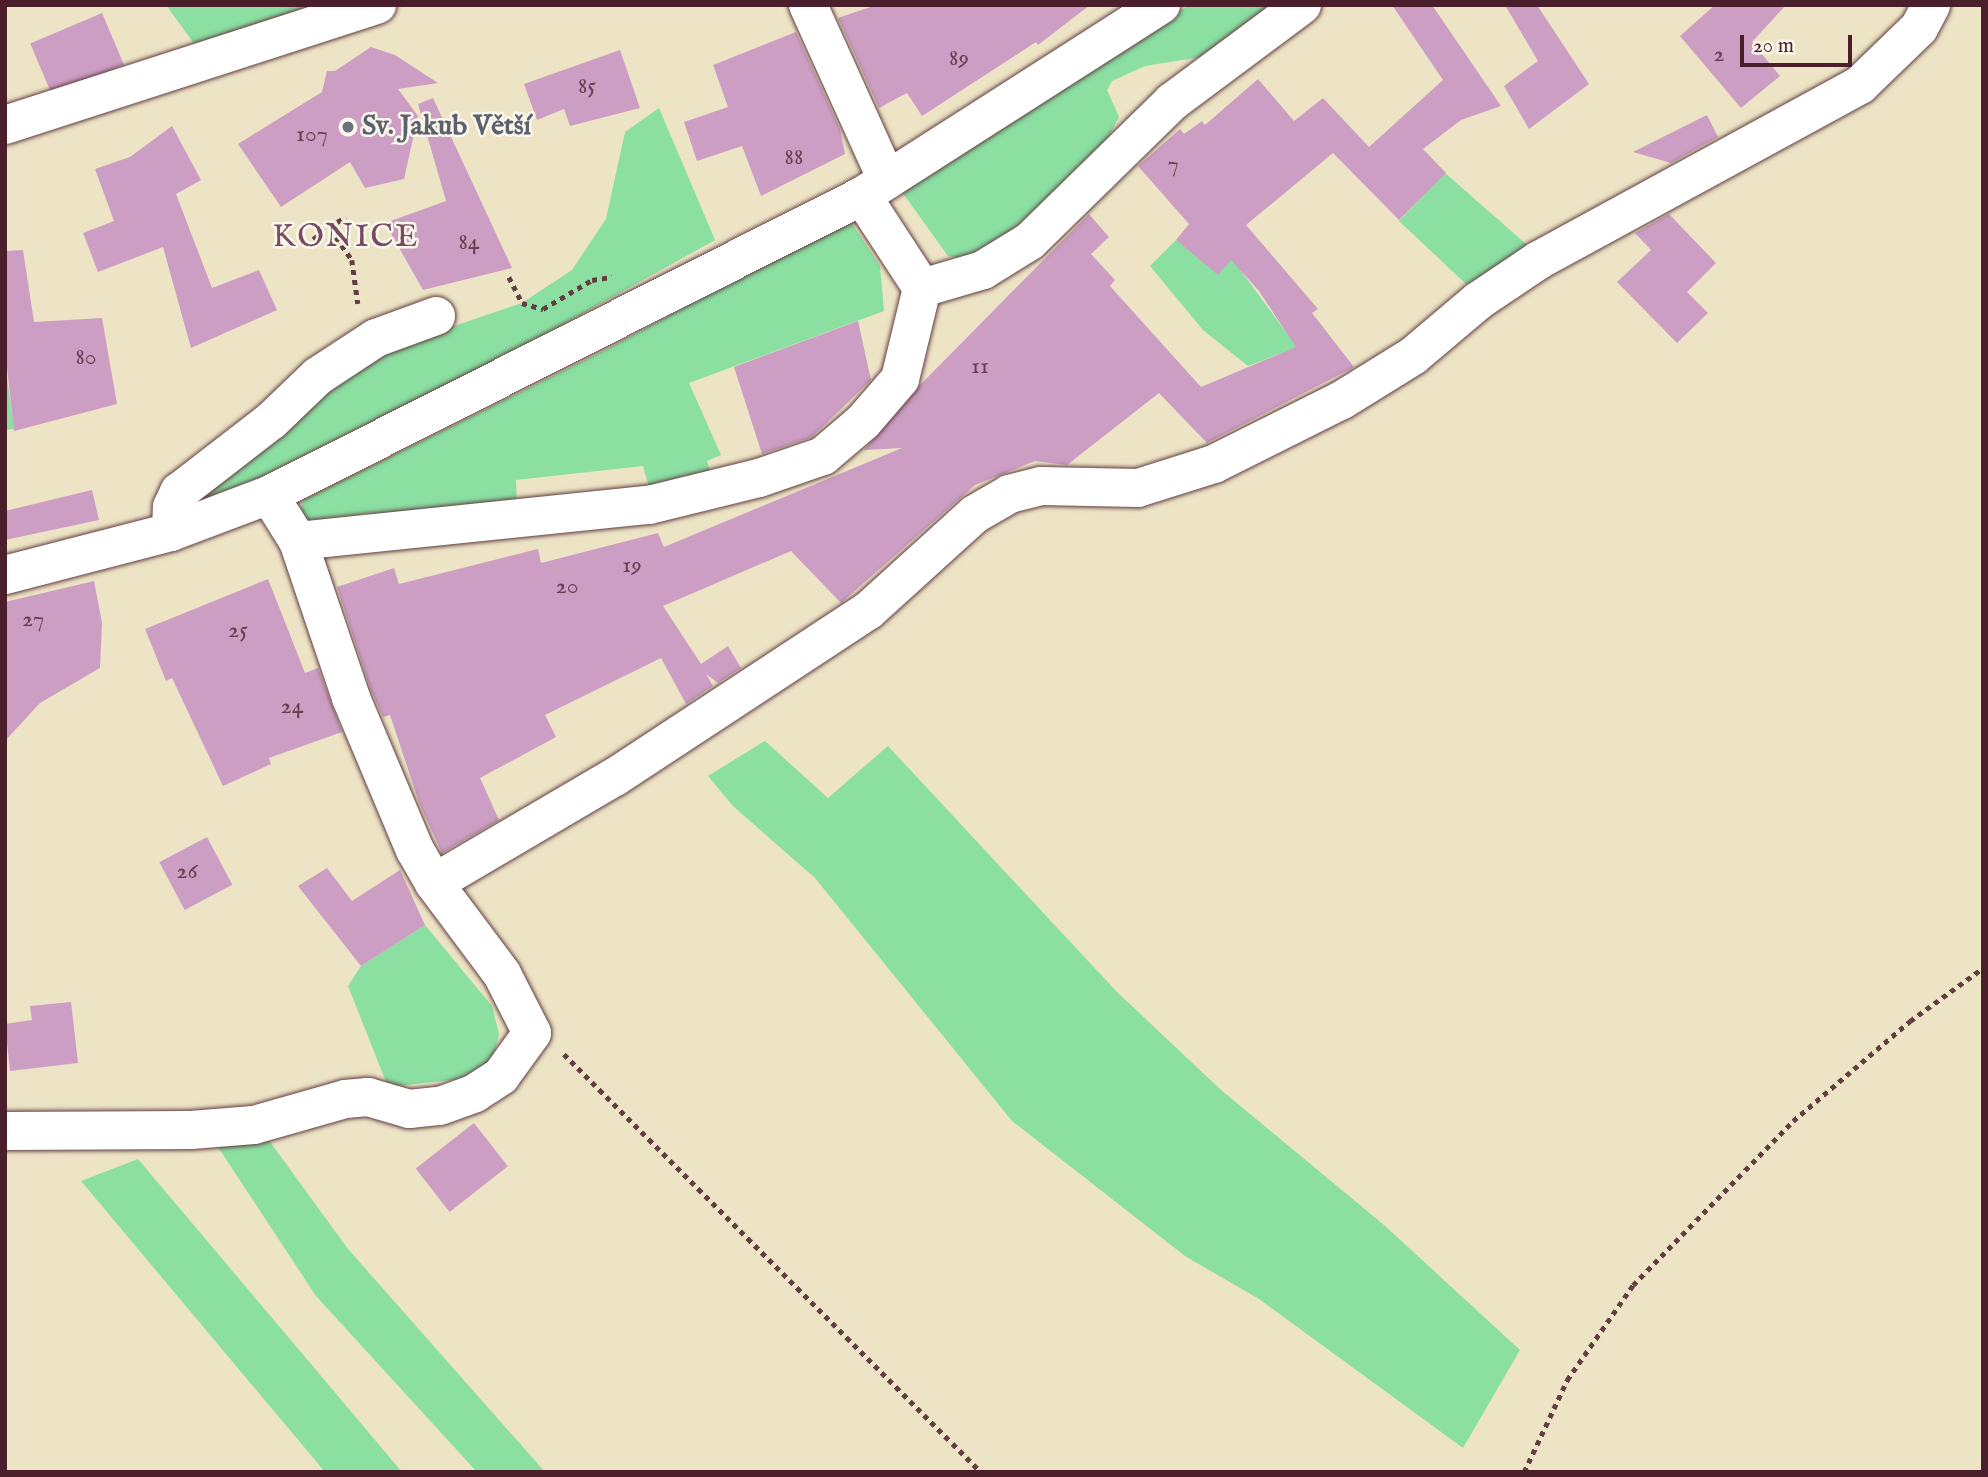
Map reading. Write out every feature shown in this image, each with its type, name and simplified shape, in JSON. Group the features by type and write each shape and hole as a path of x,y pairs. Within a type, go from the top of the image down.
{"street":[{"path":"5,125 377,5"},
{"path":"298,541 649,505 759,478 823,456 863,422 900,379 922,288 874,188 808,5"},
{"path":"5,575 171,532 269,495 874,188 1161,5"},
{"path":"922,288 983,270 1030,242 1172,102 1302,5"},
{"path":"434,883 615,777 868,611 975,514 1009,494 1041,486 1138,488 1214,464 1342,400 1413,356 1478,301 1539,260 1860,85 1919,28 1931,5"},
{"path":"171,532 172,507 179,492 271,421 318,376 376,338 436,316"},
{"path":"5,1131 191,1130 254,1125 345,1099 368,1097 409,1109 440,1106 475,1093 501,1076 532,1033 502,974 434,883 415,850 351,698 298,541 269,495"}],"path":[{"path":"337,222 346,217"},
{"path":"313,239 323,233"},
{"path":"336,237 352,260 358,299"},
{"path":"509,277 522,303"},
{"path":"1524,1472 1567,1380 1633,1285 1793,1121 1910,1021 1983,968"},
{"path":"532,1033 549,1040 981,1472"}],"green space":[{"path":"166,5 322,5 198,49"},
{"path":"1189,5 1272,5 1207,56 1145,66 1112,81 1107,90 1119,117 1104,146 998,246 969,259 948,256 902,192 1065,82"},
{"path":"659,108 715,240 429,399 211,508 190,496 311,399 392,347 522,303 572,270 606,219 625,132"},
{"path":"1445,173 1535,252 1466,284 1399,221"},
{"path":"849,219 880,266 884,311 689,383 721,455 707,461 711,474 650,491 643,466 516,480 517,510 414,520 368,513 314,523 300,515 303,500 609,348"},
{"path":"1176,240 1218,274 1230,256 1297,347 1248,366 1203,330 1150,266"},
{"path":"5,362 14,429 5,430"},
{"path":"765,741 828,798 888,746 1116,991 1221,1090 1384,1225 1520,1350 1463,1448 1259,1299 1185,1256 1012,1121 815,878 733,806 708,776"},
{"path":"425,925 492,1006 499,1034 492,1062 469,1078 388,1087 348,986 361,966"},
{"path":"268,1139 348,1249 545,1472 477,1472 316,1296 218,1147"},
{"path":"138,1159 402,1472 325,1472 81,1181"}],"building":[{"path":"876,5 1090,5 1038,45 1036,42 922,116 907,93 879,108 838,18"},
{"path":"1392,5 1432,5 1501,106 1461,120 1423,149 1446,173 1399,220 1333,153 1246,225 1318,309 1312,313 1354,367 1207,443 1159,393 1067,465 1035,461 975,485 841,603 791,551 663,606 701,664 728,646 741,668 718,683 706,674 713,686 686,704 661,658 545,715 556,737 480,778 499,820 442,853 420,805 390,715 383,717 371,690 337,587 394,568 399,584 538,549 541,563 658,533 664,547 902,448 864,450 921,384 1089,214 1109,237 1091,254 1115,280 1110,286 1201,387 1296,347 1259,291 1231,260 1218,275 1176,240 1189,224 1138,166 1180,129 1184,134 1202,121 1205,125 1258,79 1294,121 1323,98 1369,147 1443,80"},
{"path":"1505,5 1537,5 1589,84 1529,129 1504,86 1538,61"},
{"path":"1715,5 1786,5 1752,42 1780,76 1741,108 1680,36"},
{"path":"102,13 124,65 52,95 30,43"},
{"path":"796,32 840,129 845,154 761,196 742,146 697,161 684,122 728,107 713,65"},
{"name":"Sv. Jakub Větší","path":"371,47 395,55 438,83 398,89 418,116 404,179 365,188 350,162 281,207 238,144 322,92 327,71 335,71"},
{"path":"620,50 640,108 570,126 564,109 537,120 524,84"},
{"path":"433,98 512,268 423,290 385,223 446,201 418,104"},
{"path":"1707,115 1718,137 1671,163 1633,152"},
{"path":"172,126 201,180 176,194 212,288 259,270 277,310 191,348 163,247 98,272 83,233 114,221 95,169 130,157"},
{"path":"1669,214 1716,263 1687,292 1708,313 1677,343 1617,282 1651,250 1635,233"},
{"path":"23,250 34,322 102,318 117,404 14,431 5,350 5,251"},
{"path":"858,321 871,380 812,437 762,454 734,367"},
{"path":"92,490 99,520 5,540 5,511"},
{"path":"268,579 305,673 318,668 342,732 269,758 271,764 223,786 172,678 166,681 145,629"},
{"path":"94,581 102,623 100,668 40,703 5,741 5,602"},
{"path":"207,837 232,885 185,910 159,862"},
{"path":"327,868 352,901 400,870 425,925 361,966 298,886"},
{"path":"71,1002 78,1063 10,1071 5,1024 32,1020 30,1006"},
{"path":"474,1123 508,1166 450,1212 416,1169"}],"place":[{"name":"Sv. Jakub Větší","path":"348,127"}],"district":[{"name":"KONICE","path":"346,238"}]}
